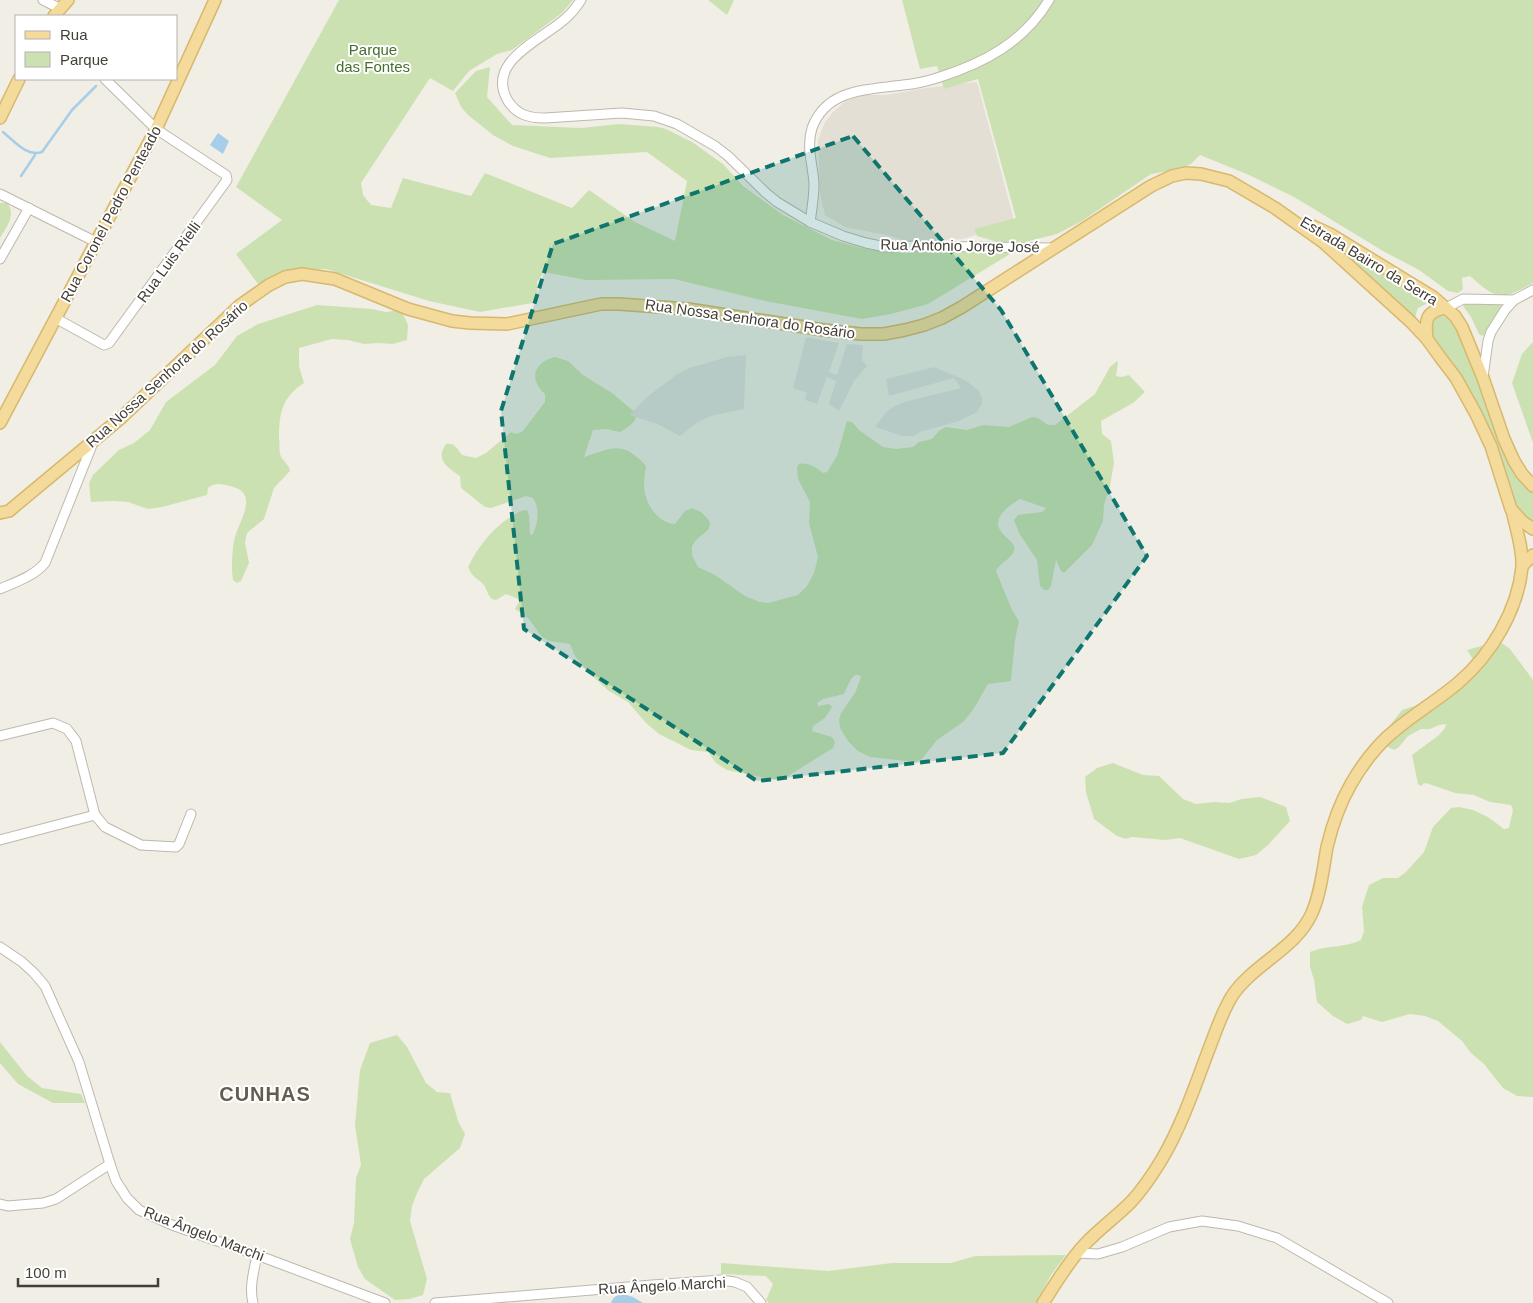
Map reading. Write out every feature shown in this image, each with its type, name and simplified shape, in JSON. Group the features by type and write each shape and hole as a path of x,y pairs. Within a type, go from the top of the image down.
{"main road":[{"name":"Rua Coronel Pedro Penteado","path":"0,423 156,129 215,0"},
{"path":"0,118 4,100 18,80"},
{"name":"Rua Nossa Senhora do Rosário","path":"0,513 9,511 122,417 239,306 254,297 269,284 302,274 335,279 408,309 452,321 470,323 514,323 601,304 618,304 688,309 824,330 861,334 884,334 905,330 942,318 983,294 1151,186 1172,176 1186,173 1201,174 1229,180 1276,208"},
{"name":"Estrada Bairro da Serra","path":"1276,208 1330,234 1433,297 1455,316 1462,327 1483,378 1504,439 1514,461 1533,486"},
{"name":"Estrada Bairro da Serra","path":"1043,1303 1077,1253 1131,1202 1148,1182 1164,1156 1187,1107 1220,1019 1233,995 1240,985 1291,940 1302,928 1311,913 1319,888 1336,815 1351,784 1369,758 1391,734 1458,683 1477,665 1494,642 1516,598 1522,566 1519,540 1511,509 1491,446 1456,378 1427,339 1411,322 1323,242 1276,208"},
{"path":"1427,339 1425,323 1427,317 1438,309 1446,308"},
{"name":"Estrada Bairro da Serra","path":"1511,509 1523,522 1533,529"},
{"path":"1522,566 1533,555"}],"street":[{"path":"43,0 61,8"},
{"name":"Rua Antonio Jorge José","path":"581,0 566,18 519,53 505,69 503,78 504,89 508,100 521,114 532,118 622,113 654,116 677,124 715,146 728,156 766,194 810,222 843,236 885,247 1053,248"},
{"path":"810,222 814,204 814,183 809,152 810,140 812,128 821,112 832,102 844,95 866,89 903,85 938,78 976,64 1001,51 1023,32 1049,0"},
{"path":"106,80 156,129"},
{"name":"Rua Luis Rielli","path":"57,318 104,345 110,342 226,183 226,175 156,129"},
{"path":"0,194 96,242"},
{"path":"0,259 29,208"},
{"path":"1483,378 1491,332 1514,300 1533,290"},
{"path":"1446,308 1463,299 1493,298 1514,300"},
{"path":"0,588 32,574 45,563 94,440"},
{"path":"0,736 52,724 67,729 76,741 95,815 105,827 141,845 176,847 191,814"},
{"path":"0,840 95,815"},
{"name":"Rua Ângelo Marchi","path":"0,947 22,962 45,986 79,1062 116,1181 127,1198 139,1210 172,1225 385,1303"},
{"path":"0,1204 8,1206 43,1203 56,1198 110,1164"},
{"path":"1077,1253 1098,1254 1122,1247 1169,1227 1202,1221 1238,1226 1277,1238 1388,1303"},
{"path":"253,1303 251,1286 257,1255"},
{"name":"Rua Ângelo Marchi","path":"435,1303 652,1284 721,1280 735,1282 747,1288 761,1303"}],"highlighted area":[{"path":"853,136 1001,310 1147,556 1003,753 757,781 524,629 501,411 553,244"}],"shaded area":[{"path":"977,82 1014,224 963,239 908,242 891,236 845,227 825,215 820,193 818,140 825,122 833,112 848,99 863,95 886,95"},
{"path":"806,337 839,343 829,372 837,375 847,344 863,345 862,360 867,366 854,381 839,411 829,404 836,381 827,377 817,404 805,400 807,393 793,388"},
{"path":"746,355 744,409 704,419 680,436 657,424 630,415 647,397 676,375 689,368 727,357"},
{"path":"934,367 965,380 979,391 982,404 977,412 959,421 920,432 914,436 902,436 875,427 887,411 895,406 961,388 954,378 889,396 886,379"}],"green space":[{"name":"Parque das Fontes","path":"339,0 573,0 562,13 512,50 497,54 469,71 453,91 430,78 361,183 363,195 371,205 391,208 403,178 471,196 485,173 572,208 589,190 635,222 675,241 687,181 647,152 550,158 513,146 493,135 468,115 461,107 455,93 476,71 490,67 487,97 512,125 581,128 619,124 666,129 692,142 723,164 743,186 783,215 832,240 866,249 906,253 963,249 1015,251 928,304 891,314 862,319 765,301 674,279 586,280 544,272 537,282 538,302 480,312 429,301 326,269 282,274 258,284 236,254 282,220 236,187"},
{"path":"708,0 734,0 727,15"},
{"path":"902,0 1533,0 1533,283 1514,293 1500,295 1487,290 1470,276 1462,278 1463,289 1458,293 1448,291 1419,270 1383,251 1294,197 1249,175 1200,155 1191,164 1176,170 1151,174 1082,221 1057,234 1025,242 1001,243 977,236 974,229 1016,218 978,79 944,89 937,66 920,69"},
{"path":"0,203 7,203 10,207 11,216 0,238"},
{"path":"1340,245 1418,293 1428,303 1418,308 1415,317 1338,246"},
{"path":"1468,302 1499,304 1501,306 1482,336 1463,306"},
{"path":"317,305 372,309 386,312 393,311 393,309 402,312 408,325 407,340 393,344 364,344 332,339 299,348 299,366 304,383 286,400 281,413 279,429 280,454 290,471 274,488 264,519 247,533 245,542 249,563 241,581 237,583 233,580 232,565 234,541 246,502 245,495 239,490 227,485 216,484 208,488 207,495 148,509 128,502 91,502 89,483 93,475 119,450 134,443 150,430 166,402 215,365 237,336 258,324"},
{"path":"1438,316 1449,319 1457,328 1520,479 1533,492 1533,522 1522,515 1515,505 1499,459 1429,334 1432,319"},
{"path":"1533,342 1533,443 1512,383 1522,354"},
{"path":"555,357 568,361 583,375 612,393 637,414 633,423 620,432 606,429 593,430 584,457 617,448 630,452 638,458 646,466 645,492 653,511 658,516 669,523 675,524 685,511 692,508 701,512 709,520 708,530 692,546 692,555 698,567 715,575 745,596 768,603 798,595 807,586 814,573 818,557 809,523 810,502 798,479 797,467 799,464 806,464 823,473 827,472 837,456 847,421 852,422 859,430 883,447 896,449 913,447 919,442 932,439 940,430 946,427 967,430 983,425 1009,427 1032,417 1038,418 1048,425 1055,425 1095,394 1110,367 1117,361 1116,376 1129,375 1145,392 1133,403 1101,421 1102,434 1111,441 1114,463 1104,505 1103,521 1092,545 1064,573 1061,571 1056,560 1051,586 1048,590 1044,590 1040,586 1037,560 1019,533 1014,520 1018,515 1042,512 1046,508 1020,499 1008,508 998,520 1000,530 1015,548 1011,556 996,571 1012,610 1019,621 1011,681 988,684 973,710 963,722 937,740 922,759 915,762 870,757 858,751 848,741 840,728 839,720 841,713 855,693 861,677 855,675 844,694 823,699 817,703 818,706 829,704 832,707 825,718 813,726 812,731 832,737 835,742 833,748 780,781 727,770 716,763 708,752 691,750 659,734 646,723 628,702 609,691 589,673 575,656 570,644 549,641 541,636 529,619 515,609 519,602 518,599 506,594 496,600 492,599 481,582 470,571 468,567 486,538 498,526 521,511 527,510 530,533 531,535 533,534 537,520 537,507 533,498 526,496 491,508 485,507 461,488 460,476 447,466 442,459 443,450 446,444 451,444 462,455 476,458 486,453 511,432 515,434 522,432 545,402 545,394 536,383 535,377 538,367 548,359"},
{"path":"1499,641 1510,649 1533,680 1533,1097 1517,1096 1503,1088 1462,1041 1438,1021 1425,1016 1410,1014 1382,1022 1363,1016 1361,1020 1347,1024 1333,1016 1317,1002 1310,967 1310,952 1322,948 1355,943 1361,940 1364,931 1362,907 1369,885 1383,878 1398,878 1406,872 1424,852 1433,827 1451,808 1459,807 1473,810 1488,817 1504,829 1509,828 1513,810 1511,805 1490,802 1474,795 1455,793 1429,784 1424,783 1421,786 1418,784 1412,755 1439,735 1446,724 1430,729 1421,729 1408,736 1394,750 1386,746 1383,739 1391,724 1402,710 1442,697 1457,680 1481,670 1481,664 1472,658 1467,650"},
{"path":"1113,763 1143,775 1159,776 1183,799 1196,804 1229,803 1260,797 1286,807 1290,821 1256,855 1239,859 1180,838 1165,840 1132,837 1126,839 1117,836 1094,819 1086,792 1085,777 1097,768"},
{"path":"397,1035 407,1047 426,1083 437,1092 450,1093 458,1121 465,1134 460,1148 424,1179 412,1206 410,1221 427,1279 423,1295 395,1300 365,1279 358,1267 350,1239 354,1223 356,1178 361,1165 355,1125 360,1070 370,1043"},
{"path":"0,1042 27,1076 42,1088 81,1094 85,1103 53,1103 18,1084 0,1063"},
{"path":"1066,1255 1051,1275 1036,1303 769,1303 766,1300 773,1284 766,1276 721,1274 721,1263 828,1271 892,1263 951,1263 975,1256"}],"water":[{"path":"218,133 229,141 223,154 210,145"},
{"path":"623,1294 643,1303 611,1303 615,1297"}],"waterway":[{"path":"3,132 26,150 36,153 42,152 72,110 96,86"},
{"path":"21,176 35,155"}],"district":[{"name":"CUNHAS","path":"265,1094"}]}
